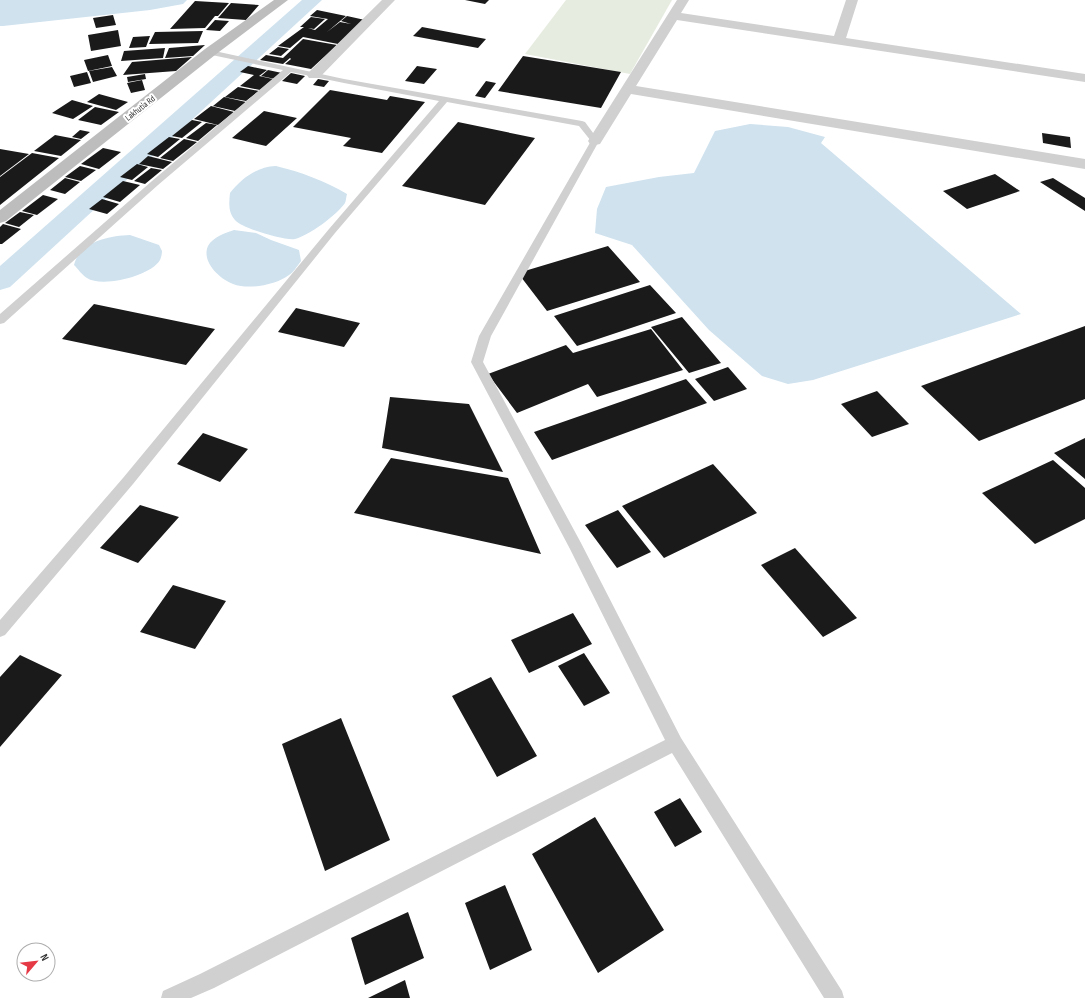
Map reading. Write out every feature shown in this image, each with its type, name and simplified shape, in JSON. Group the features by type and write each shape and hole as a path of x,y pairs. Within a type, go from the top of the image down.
{"street":[{"name":"Lakhutia Rd","path":"0,218 210,52 282,0"},
{"path":"314,75 388,0"},
{"path":"595,141 683,0"},
{"path":"839,41 852,0"},
{"path":"673,16 1085,78"},
{"path":"628,89 1085,164"}],"lane":[{"path":"210,52 288,70 582,124 595,141 485,336 477,362 484,378 576,547 675,743 835,998"},
{"path":"0,320 155,183 288,70"},
{"path":"0,631 66,552 128,482 332,231 446,99"},
{"path":"170,998 207,981 675,743"}],"shaded area":[{"path":"566,0 672,0 630,74 525,54"}],"water":[{"path":"0,0 187,0 183,4 150,10 0,26"},
{"path":"750,124 788,127 825,137 821,143 1021,314 813,380 788,384 762,376 709,330 632,245 595,233 597,209 606,187 659,177 694,173 715,131"},
{"path":"276,166 313,177 339,189 347,194 345,203 336,213 322,224 307,234 295,239 282,238 264,233 239,223 235,220 230,211 230,193 250,174 262,169"},
{"path":"234,230 256,233 299,250 301,261 291,274 284,279 270,284 247,287 228,282 209,264 207,252 208,246 213,240 227,232"},
{"path":"130,235 159,245 162,251 160,260 155,266 147,271 126,279 103,282 94,281 87,278 74,265 82,250 96,241"}],"building":[{"path":"465,0 489,0 485,4"},
{"path":"195,1 229,3 205,28 170,29"},
{"path":"231,3 259,5 246,20 218,18"},
{"path":"317,10 346,16 327,32 340,22 351,24 341,21 347,16 365,20 338,44 303,37 290,48 278,46 304,27 300,27 311,17 325,19 314,29 308,28 315,30 328,19 310,16"},
{"path":"113,15 116,25 96,28 93,18"},
{"path":"215,20 229,21 220,31 206,30"},
{"path":"422,27 486,39 478,48 413,36"},
{"path":"118,30 121,46 91,51 88,35"},
{"path":"203,31 198,43 149,44 155,32"},
{"path":"150,36 146,47 129,48 133,37"},
{"path":"303,39 337,45 311,69 285,64 291,59 290,58 283,64 260,60 266,55 283,58"},
{"path":"205,45 193,56 165,58 169,48"},
{"path":"278,47 289,49 281,56 269,54"},
{"path":"165,48 163,58 121,61 124,51"},
{"path":"108,55 112,66 88,71 84,60"},
{"path":"523,56 621,72 601,108 498,91"},
{"path":"192,57 176,71 123,75 132,62"},
{"path":"248,66 267,70 259,76 273,79 260,90 240,86 254,75 240,72"},
{"path":"417,66 437,69 424,84 405,81"},
{"path":"112,67 117,76 93,82 89,71"},
{"path":"268,70 282,73 275,79 261,76"},
{"path":"87,72 91,83 74,87 70,76"},
{"path":"291,73 305,76 297,84 282,81"},
{"path":"145,74 146,79 128,82 127,77"},
{"path":"318,79 329,81 324,87 313,85"},
{"path":"142,80 145,90 131,93 127,83"},
{"path":"486,81 496,83 485,98 475,96"},
{"path":"238,87 259,91 246,101 225,97"},
{"path":"330,90 387,100 390,96 425,102 382,153 343,146 351,138 293,127"},
{"path":"99,94 128,102 116,110 87,102"},
{"path":"224,97 246,102 235,111 213,106"},
{"path":"72,100 93,106 73,119 52,113"},
{"path":"211,106 234,112 218,125 194,119"},
{"path":"95,107 119,112 101,125 78,120"},
{"path":"264,111 297,118 266,146 232,138"},
{"path":"192,120 202,122 182,138 172,136"},
{"path":"458,122 535,138 485,205 402,186"},
{"path":"206,123 217,125 198,141 186,138"},
{"path":"80,130 90,132 81,139 72,137"},
{"path":"1042,133 1070,137 1071,148 1043,143"},
{"path":"55,135 81,140 61,156 34,151"},
{"path":"169,137 180,139 158,157 147,154"},
{"path":"184,139 197,142 173,161 160,158"},
{"path":"103,148 121,152 99,169 81,164"},
{"path":"0,149 29,154 0,176"},
{"path":"32,153 59,158 0,205 0,177"},
{"path":"148,156 172,162 163,169 139,164"},
{"path":"137,164 148,167 132,180 120,177"},
{"path":"80,166 96,170 81,181 65,177"},
{"path":"151,168 162,170 145,184 134,181"},
{"path":"995,174 1020,191 967,209 943,191"},
{"path":"65,178 80,182 65,194 50,190"},
{"path":"1053,178 1085,198 1085,211 1040,182"},
{"path":"123,181 140,185 120,202 103,197"},
{"path":"43,195 58,199 37,215 22,211"},
{"path":"102,199 119,204 107,214 89,209"},
{"path":"20,212 34,215 19,227 5,223"},
{"path":"3,224 21,229 0,244 0,227"},
{"path":"608,246 640,282 547,311 518,273"},
{"path":"650,285 676,313 577,346 554,316"},
{"path":"94,304 215,329 186,365 62,339"},
{"path":"296,308 360,323 344,347 278,332"},
{"path":"682,317 721,363 689,373 651,327"},
{"path":"1085,326 1085,399 979,441 921,386"},
{"path":"651,329 683,370 597,397 588,384 517,413 488,374 566,345 573,353"},
{"path":"728,367 747,389 714,401 695,379"},
{"path":"686,379 707,403 552,460 534,432"},
{"path":"877,391 909,424 872,437 841,404"},
{"path":"390,397 469,404 503,472 382,448"},
{"path":"203,433 248,449 220,482 177,464"},
{"path":"1085,438 1085,479 1054,453"},
{"path":"391,458 508,478 541,554 354,513"},
{"path":"1053,460 1085,488 1085,519 1035,544 982,493"},
{"path":"713,464 757,513 664,558 622,506"},
{"path":"140,505 179,517 138,563 100,548"},
{"path":"618,510 651,552 617,568 585,525"},
{"path":"795,548 857,618 823,637 761,565"},
{"path":"173,585 226,601 195,649 140,632"},
{"path":"573,613 592,644 529,673 511,640"},
{"path":"584,653 610,693 584,706 558,666"},
{"path":"20,655 62,675 0,747 0,677"},
{"path":"491,677 537,756 497,777 452,696"},
{"path":"341,718 390,840 325,871 282,744"},
{"path":"680,798 702,832 675,847 654,812"},
{"path":"595,817 664,930 598,973 532,854"},
{"path":"505,885 532,950 490,970 465,903"},
{"path":"408,912 424,958 365,985 351,938"},
{"path":"405,980 410,998 368,998"}],"waterway":[{"path":"0,281 313,0"}]}
